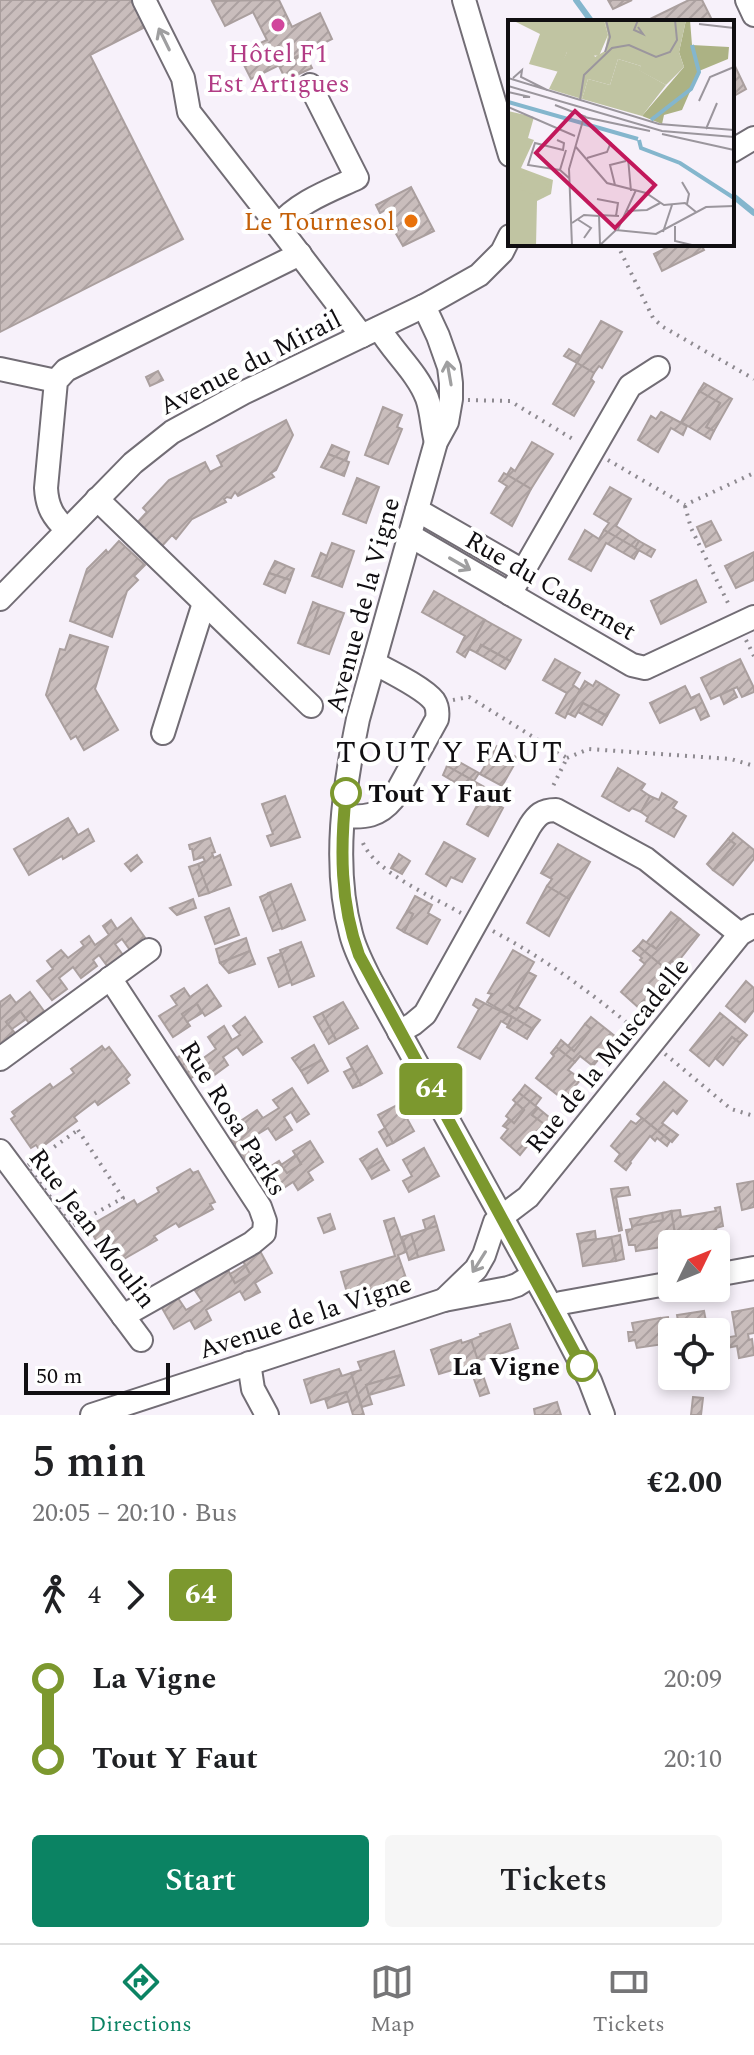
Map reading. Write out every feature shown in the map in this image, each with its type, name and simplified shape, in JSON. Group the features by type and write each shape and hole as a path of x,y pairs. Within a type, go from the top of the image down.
{"street":[{"name":"Avenue de la Vigne","path":"144,0 183,78 189,112 300,254 371,332 395,353 421,385 427,398 436,442"},
{"path":"464,0 508,148"},
{"path":"747,0 754,15"},
{"path":"278,226 309,201 357,178 310,85"},
{"name":"Avenue du Mirail","path":"0,599 141,456 184,424 424,306 479,275 502,252 508,240"},
{"path":"67,530 50,511 46,488 56,381 66,370 300,254"},
{"name":"Avenue de la Vigne","path":"424,306 444,351 451,383 447,422 436,442 352,749 352,817 343,884 351,934 364,967 501,1216 495,1222 476,1269 444,1300"},
{"path":"510,594 630,386 658,368"},
{"path":"0,369 56,381"},
{"path":"97,499 311,706"},
{"name":"Rue du Cabernet","path":"417,510 523,571"},
{"name":"Rue du Cabernet","path":"409,535 632,665 645,668 746,621"},
{"path":"163,733 204,603"},
{"path":"352,817 370,817 393,799 437,719 435,703 427,694 374,663"},
{"path":"399,1032 425,1014 530,826 546,810 556,810 646,859 747,930"},
{"name":"Rue de la Muscadelle","path":"501,1216 528,1197 747,930"},
{"path":"0,1059 149,950"},
{"name":"Rue Rosa Parks","path":"110,978 260,1207 265,1221 264,1233 252,1243 123,1316"},
{"name":"Rue Jean Moulin","path":"0,1151 141,1340"},
{"path":"501,1216 590,1381 603,1415"},
{"path":"730,1272 754,1268"},
{"name":"Avenue de la Vigne","path":"92,1415 444,1300 508,1288 533,1275"},
{"path":"552,1308 561,1303 658,1286"},
{"path":"249,1363 253,1389 267,1415"}],"path":[{"path":"618,246 653,318 663,327 754,379"},
{"path":"685,505 691,528 746,621 754,656"},
{"path":"435,703 469,697 567,758"},
{"path":"549,810 547,798 567,758 589,749 731,759 754,766"},
{"path":"352,817 367,852 381,867 570,977 731,1109 754,1116"},
{"path":"78,1130 123,1198 72,1226 27,1166 78,1130"}],"building":[{"path":"0,0 131,0 145,27 90,55 183,239 0,332"},
{"path":"279,0 292,27 320,13 332,39 251,79 238,53 267,40 253,12 225,26 212,1"},
{"path":"608,0 632,0 613,9"},
{"path":"689,0 702,0 712,20 648,20"},
{"path":"305,54 312,68 286,80 279,66"},
{"path":"734,64 746,89 734,96"},
{"name":"Le Tournesol","path":"411,187 434,231 403,246 387,209 380,213 376,205"},
{"path":"670,246 702,246 704,250 662,271 654,254"},
{"path":"601,321 622,332 602,368 599,366 594,373 577,363"},
{"path":"569,349 581,356 577,363 564,356"},
{"path":"577,363 594,373 591,379 594,382 574,416 553,404"},
{"path":"158,371 163,380 150,386 146,377"},
{"path":"704,383 732,399 714,431 706,427 720,403 699,391"},
{"path":"699,391 720,403 706,427 714,431 710,439 681,422"},
{"path":"383,407 402,415 397,427 402,429 388,464 365,455"},
{"path":"661,412 687,426 683,435 671,428 658,452 638,440 651,416 656,419"},
{"path":"286,420 293,435 276,470 271,473 274,477 238,496 235,492 231,498 224,499 226,502 192,519 176,539 172,535 161,547 136,524 147,512 143,508 169,480 205,462 210,472 222,466 217,456"},
{"path":"532,442 553,454 531,489 507,475 511,468 515,471"},
{"path":"332,445 349,452 346,461 328,454"},
{"path":"328,454 349,462 344,476 321,467"},
{"path":"504,473 531,489 512,526 491,513 507,486 499,481"},
{"path":"357,478 379,487 366,523 343,514"},
{"path":"610,487 631,499 616,526 639,541 635,548 604,530 609,523 594,514"},
{"path":"711,521 721,540 706,547 697,527"},
{"path":"585,530 599,539 604,530 639,550 634,559 606,543 591,571 569,559"},
{"path":"119,541 145,565 134,576 138,580 127,591 112,637 70,621 87,569"},
{"path":"639,541 655,550 651,557 635,548"},
{"path":"332,543 354,551 342,587 318,578"},
{"path":"754,552 754,580 736,588 725,566"},
{"path":"321,553 327,556 318,578 312,576"},
{"path":"275,561 294,569 290,580 269,573"},
{"path":"269,573 290,580 285,593 264,584"},
{"path":"696,580 706,602 661,624 651,601"},
{"path":"434,591 485,620 465,657 457,652 465,636 422,612"},
{"path":"313,602 320,605 305,646 298,643"},
{"path":"320,605 344,613 329,654 305,646"},
{"path":"485,620 521,640 510,661 481,645 477,653 469,649"},
{"path":"70,635 108,647 95,689 118,730 84,750 76,736 71,739 46,695 60,649 65,650"},
{"path":"481,645 510,661 505,669 477,653"},
{"path":"555,659 580,673 573,685 580,690 565,718 556,713 567,693 543,680"},
{"path":"740,659 754,692 742,697 737,687 711,699 701,678"},
{"path":"585,681 593,686 596,681 619,695 607,716 583,703 575,717 567,713"},
{"path":"685,686 691,698 699,694 709,716 701,720 695,707 660,723 650,703"},
{"path":"733,689 737,697 724,704 720,695"},
{"path":"583,703 607,716 602,725 578,712"},
{"path":"497,746 518,758 502,786 480,774"},
{"path":"452,758 479,773 474,781 447,766"},
{"path":"447,766 495,793 491,801 503,808 488,836 467,824 481,798 443,775"},
{"path":"618,768 645,784 641,790 650,796 641,812 632,808 629,811 602,796"},
{"path":"662,793 677,802 673,808 686,816 674,837 646,821 648,817 641,812 650,796 659,800"},
{"path":"285,796 300,837 271,846 267,836 273,834 262,804"},
{"path":"68,818 78,835 88,829 94,841 29,875 14,849"},
{"path":"733,833 754,850 754,859 733,885 713,870 735,844 728,839"},
{"path":"210,838 214,858 220,855 231,885 209,893 198,864 205,861 203,857 194,860 189,845"},
{"path":"728,839 735,844 713,870 707,864"},
{"path":"444,842 475,859 462,882 451,877 446,886 426,874"},
{"path":"558,844 590,862 569,899 547,886 552,879 541,873"},
{"path":"399,854 410,861 402,874 391,868"},
{"path":"137,855 142,862 131,871 125,864"},
{"path":"198,864 209,893 199,896 189,867"},
{"path":"291,884 305,920 282,929 268,893"},
{"path":"547,886 569,899 549,936 527,923"},
{"path":"269,893 282,928 273,931 260,897"},
{"path":"415,896 432,905 428,913 440,920 427,944 404,932 413,914 407,911"},
{"path":"193,899 196,908 177,915 170,908"},
{"path":"229,908 239,935 215,944 205,917"},
{"path":"407,911 413,914 404,932 397,928"},
{"path":"671,912 680,919 656,949 646,943"},
{"path":"131,918 146,939 130,950 122,939 115,944 123,955 108,967 99,955 93,960 97,966 81,978 73,967 59,978 67,989 52,1000 37,981 53,969 47,961 61,950 68,958 84,946 81,942 89,936 95,945 109,935 103,926 111,920 117,929"},
{"path":"680,919 699,935 676,964 672,961 666,969 638,946 643,940 656,949"},
{"path":"246,938 250,951 220,963 216,949"},
{"path":"301,942 314,976 292,985 280,950"},
{"path":"638,946 666,969 660,976 664,979 639,1008 621,992 645,964 633,951"},
{"path":"513,950 534,962 509,1005 540,1020 533,1029 487,1002 492,994 488,993"},
{"path":"250,951 255,964 229,973 220,963"},
{"path":"281,953 291,982 279,987 268,958"},
{"path":"528,972 536,976 516,1010 509,1005"},
{"path":"746,981 754,988 754,1010 745,1022 726,1006"},
{"path":"207,985 221,1006 205,1016 197,1004 182,1014 190,1026 173,1037 159,1016 177,1005 171,996 184,988 190,997"},
{"path":"30,992 44,1011 29,1023 20,1011 6,1022 15,1033 0,1044 0,1002 10,995 16,1003"},
{"path":"476,999 512,1017 508,1025 501,1021 480,1059 458,1047 479,1009 473,1005"},
{"path":"343,1002 358,1028 336,1040 322,1013"},
{"path":"197,1004 202,1013 187,1022 182,1014"},
{"path":"20,1011 26,1019 12,1029 6,1022"},
{"path":"322,1013 336,1040 329,1044 314,1017"},
{"path":"720,1013 747,1035 740,1043 732,1037 709,1066 690,1050"},
{"path":"245,1017 262,1042 243,1055 237,1047 223,1057 228,1065 213,1076 207,1067 191,1078 177,1058 193,1046 202,1059 216,1049 208,1037 224,1026 232,1040 240,1035 233,1026"},
{"path":"512,1017 533,1029 527,1039 507,1027"},
{"path":"591,1017 621,1041 615,1048 610,1045 593,1066 580,1056 575,1062 556,1047 561,1040 574,1051 591,1029 585,1024"},
{"path":"585,1024 591,1029 574,1051 568,1046"},
{"path":"732,1037 740,1043 723,1065 715,1058"},
{"path":"314,1045 322,1060 301,1071 292,1058"},
{"path":"102,1046 105,1050 109,1047 130,1075 126,1079 129,1083 98,1105 95,1101 74,1117 77,1121 39,1149 36,1145 31,1148 11,1119 15,1116 12,1112 50,1084 53,1088 74,1073 71,1069"},
{"path":"367,1046 382,1073 361,1085 347,1058"},
{"path":"556,1047 575,1062 568,1070 581,1079 564,1100 536,1078 554,1056 551,1053"},
{"path":"322,1060 328,1071 308,1083 301,1071"},
{"path":"352,1068 361,1085 353,1088 344,1072"},
{"path":"664,1082 687,1101 677,1114 673,1110 662,1123 678,1135 672,1142 637,1114"},
{"path":"525,1085 541,1098 535,1106 519,1093"},
{"path":"292,1088 309,1114 297,1122 291,1112 284,1117 292,1130 276,1140 268,1128 253,1137 261,1150 246,1160 232,1139 248,1128 242,1120 257,1110 263,1118 279,1108 273,1100"},
{"path":"519,1093 538,1108 532,1115 545,1124 520,1155 501,1138 508,1129 503,1126 509,1119 514,1123 524,1110 513,1100"},
{"path":"516,1103 524,1110 514,1123 506,1116"},
{"path":"399,1104 414,1131 393,1143 378,1115"},
{"path":"538,1108 556,1123 551,1129 532,1115"},
{"path":"642,1118 670,1141 667,1146 650,1136 626,1170 615,1161 620,1154 611,1146 631,1121 636,1124"},
{"path":"385,1128 393,1143 387,1146 379,1132"},
{"path":"310,1141 323,1162 308,1172 313,1180 298,1190 293,1182 276,1193 262,1172 279,1161 287,1173 301,1164 293,1151"},
{"path":"424,1148 439,1176 409,1192 403,1181 412,1176 403,1160"},
{"path":"377,1149 383,1160 367,1170 360,1159"},
{"path":"296,1155 301,1164 287,1173 281,1165"},
{"path":"383,1160 389,1170 372,1179 367,1170"},
{"path":"190,1169 193,1173 198,1171 215,1202 210,1204 213,1209 179,1227 176,1223 154,1236 157,1240 115,1264 113,1259 108,1262 91,1231 95,1228 93,1224 134,1200 137,1205 159,1192 157,1188"},
{"path":"754,1181 754,1207 742,1210 737,1184"},
{"path":"628,1187 630,1195 616,1197 622,1230 619,1231 611,1189"},
{"path":"720,1207 723,1226 716,1230 674,1230 671,1211 680,1210 681,1217 716,1211 715,1208"},
{"path":"671,1211 674,1230 658,1230 658,1248 636,1251 635,1245 629,1245 626,1230 663,1220 662,1213"},
{"path":"662,1213 663,1220 632,1226 630,1219"},
{"path":"330,1214 335,1229 324,1233 318,1218"},
{"path":"434,1216 437,1226 426,1230 423,1220"},
{"path":"394,1218 406,1252 398,1255 406,1278 348,1296 341,1272 395,1256 384,1221"},
{"path":"437,1226 444,1250 418,1257 411,1234"},
{"path":"595,1231 596,1239 579,1242 577,1234"},
{"path":"411,1234 418,1257 409,1260 402,1237"},
{"path":"620,1235 624,1259 616,1261 611,1237"},
{"path":"611,1237 616,1261 583,1266 579,1242"},
{"path":"260,1251 272,1273 255,1283 260,1292 245,1300 240,1291 206,1310 211,1320 195,1329 190,1320 174,1329 162,1308 178,1298 186,1310 202,1301 194,1289 228,1270 235,1283 250,1274 243,1261"},
{"path":"245,1265 250,1274 235,1283 230,1274"},
{"path":"754,1308 754,1333 748,1334 749,1340 752,1339 754,1355 739,1358 737,1346 730,1347 730,1337 736,1336 732,1312"},
{"path":"704,1311 705,1318 678,1318 677,1315"},
{"path":"658,1318 658,1345 637,1348 635,1340 629,1341 628,1332 634,1332 632,1323"},
{"path":"510,1324 518,1348 478,1361 471,1340"},
{"path":"461,1340 462,1343 471,1340 489,1393 480,1396 469,1365 439,1374 431,1350"},
{"path":"394,1351 401,1375 366,1385 372,1404 362,1407 351,1373 361,1370 358,1362"},
{"path":"339,1369 342,1376 351,1373 364,1415 353,1415 346,1392 311,1403 304,1380"},
{"path":"401,1375 404,1385 369,1395 366,1385"},
{"path":"346,1392 349,1401 328,1408 325,1399"},
{"path":"693,1397 703,1398 701,1415 691,1415"},
{"path":"557,1402 561,1415 535,1415 534,1409"}],"waterway":[{"path":"576,0 591,20"},
{"path":"734,197 754,213"}],"bus line":[{"name":"64","path":"346,793 343,884 351,934 359,955 582,1366"}],"place":[{"name":"Hôtel F1 Est Artigues","path":"278,25"},
{"name":"Le Tournesol","path":"411,221"},
{"name":"Tout Y Faut","path":"346,793"},
{"name":"La Vigne","path":"582,1366"}],"district":[{"name":"TOUT Y FAUT","path":"450,752"}]}
